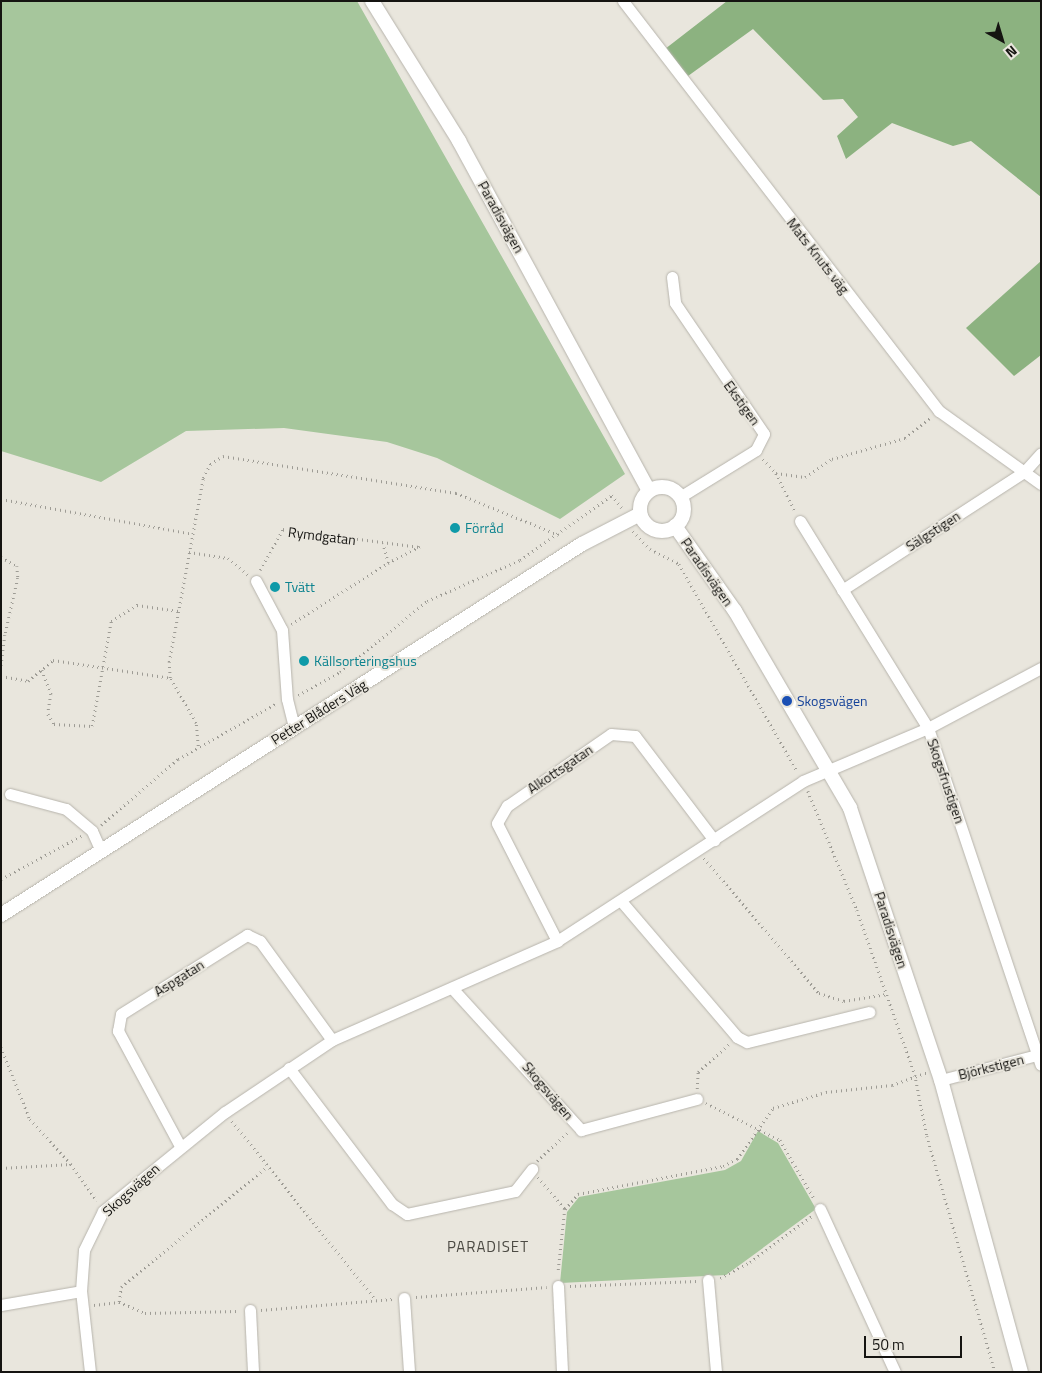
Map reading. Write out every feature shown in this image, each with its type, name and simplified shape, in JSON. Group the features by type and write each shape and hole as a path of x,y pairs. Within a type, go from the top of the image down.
{"street":[{"name":"Paradisvägen","path":"372,1 460,141 649,491"},
{"name":"Mats Knuts väg","path":"623,1 939,411 1041,484"},
{"name":"Ekstigen","path":"672,277 675,303 764,434 756,450"},
{"path":"680,497 756,450"},
{"name":"Sälgstigen","path":"842,590 1024,472 1041,452"},
{"path":"662,487 680,497 683,516 676,526 654,530 640,514 641,501 649,491 662,487"},
{"name":"Petter Blåders Väg","path":"1,915 582,544 640,514"},
{"name":"Skogsfrustigen","path":"800,521 928,728 1040,1058"},
{"name":"Paradisvägen","path":"676,526 735,611 850,808 939,1075 1022,1372"},
{"path":"256,582 282,630 287,699 294,727"},
{"name":"Skogsvägen","path":"90,1372 81,1291 84,1250 103,1211 180,1146 225,1112 332,1040 557,941 803,781 928,728 1041,668"},
{"name":"Alkottsgatan","path":"557,941 497,823 507,806 611,734 635,736 714,840"},
{"path":"10,794 66,809 92,831 101,851"},
{"path":"621,901 737,1037 747,1042 869,1012"},
{"name":"Aspgatan","path":"180,1146 118,1031 121,1014 247,935 260,941 332,1040"},
{"name":"Skogsvägen","path":"452,988 581,1130 697,1099"},
{"name":"Björkstigen","path":"939,1075 1040,1058"},
{"path":"289,1068 392,1204 407,1214 515,1191 532,1169"},
{"path":"820,1209 895,1372"},
{"path":"708,1280 716,1372"},
{"path":"558,1286 562,1372"},
{"path":"1,1306 81,1291"},
{"path":"404,1298 409,1372"},
{"path":"250,1310 253,1372"}],"path":[{"path":"776,474 805,477 832,459 904,438 939,411"},
{"path":"756,450 776,474 800,521"},
{"path":"198,746 196,724 170,678 178,610 203,478 210,464 223,456 456,493 559,535"},
{"path":"1,879 92,831 198,746 340,672 427,600 495,573 559,535 612,495 640,542 679,564 803,781 826,829 915,1075 928,1136 995,1372"},
{"path":"1,499 193,533"},
{"name":"Rymdgatan","path":"256,582 283,528 383,544 420,547 388,562 282,630"},
{"path":"383,544 388,562"},
{"path":"189,553 228,558 256,582"},
{"path":"1,557 17,566 18,578 3,635 1,668"},
{"path":"42,670 52,694 48,714 54,724 77,728 92,726 111,621 124,610 137,604 178,610"},
{"path":"1,676 28,681 53,660 170,678"},
{"path":"698,851 819,994 844,1001 886,994"},
{"path":"708,1280 727,1278 820,1209 780,1140 756,1126 697,1099 698,1072 737,1037"},
{"path":"1,1047 30,1119 71,1164 103,1211"},
{"path":"558,1286 565,1208 578,1194 723,1166 737,1158 756,1126 773,1108 826,1092 892,1085 915,1075 939,1075"},
{"path":"225,1112 377,1300"},
{"path":"565,1208 532,1169 561,1134 581,1130"},
{"path":"1,1168 71,1164"},
{"path":"119,1302 121,1287 268,1166"}],"green space":[{"path":"1,1 357,1 625,474 560,519 437,458 387,442 284,428 186,431 101,482 1,451"},
{"path":"727,1 1041,1 1041,197 971,141 953,146 892,123 846,159 837,136 858,117 843,99 823,100 753,29 688,76 665,49"},
{"path":"1041,261 1041,355 1014,376 966,328"},
{"path":"758,1131 778,1143 816,1209 726,1275 560,1283 567,1212 579,1197 725,1170 741,1161"}],"place":[{"name":"Förråd","path":"455,528"},
{"name":"Tvätt","path":"275,587"},
{"name":"Källsorteringshus","path":"304,661"},
{"name":"Skogsvägen","path":"787,701"}],"district":[{"name":"PARADISET","path":"488,1247"}]}
